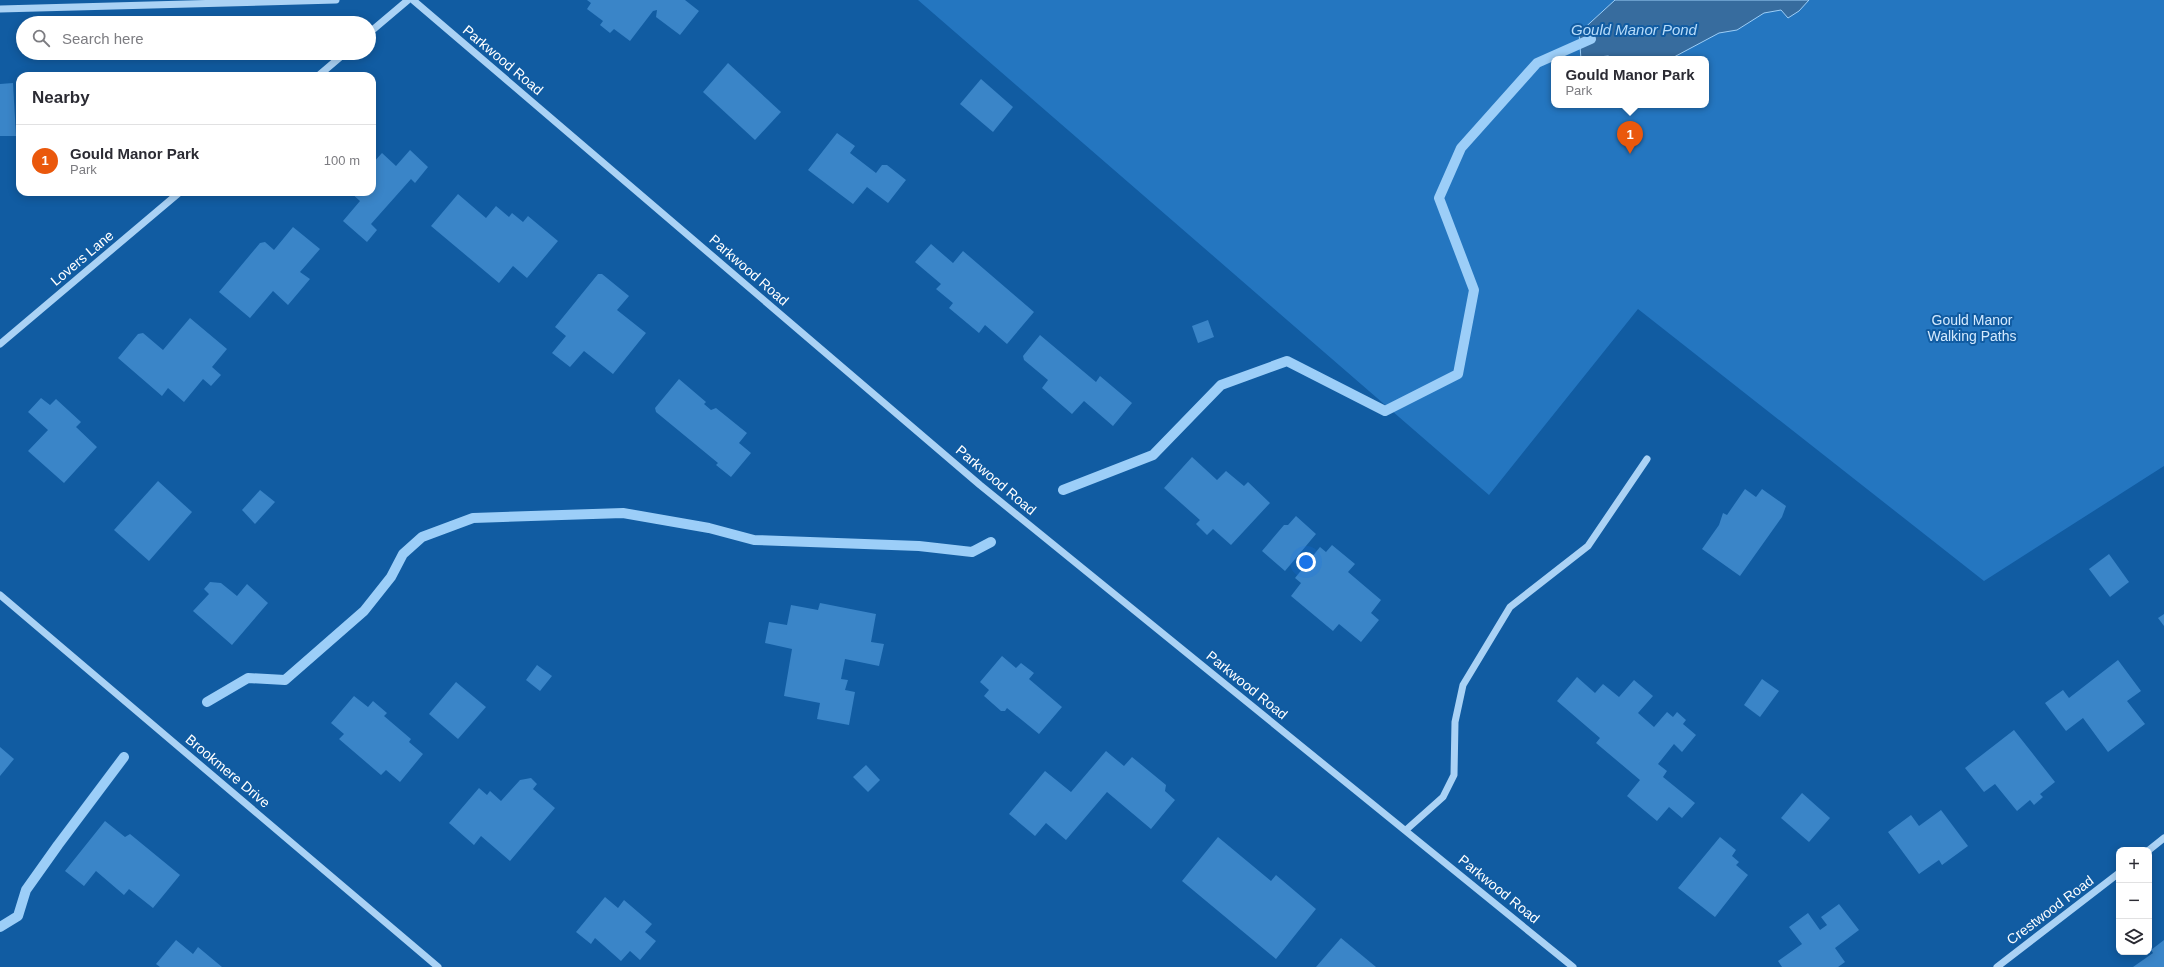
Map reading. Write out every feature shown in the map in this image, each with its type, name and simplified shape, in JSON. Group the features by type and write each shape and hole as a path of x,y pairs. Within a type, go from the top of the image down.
{"street":[{"path":"0,9 336,0"},
{"path":"376,27 408,0"},
{"name":"Parkwood Road","path":"413,0 980,484 1573,967"},
{"path":"323,72 337,60"},
{"name":"Lovers Lane","path":"0,344 175,196"},
{"path":"1406,830 1443,797 1454,775 1455,722 1463,685 1510,607 1588,546 1647,459"},
{"name":"Brookmere Drive","path":"0,596 438,967"},
{"path":"2152,848 2164,838"},
{"name":"Crestwood Road","path":"1997,967 2116,875"}],"green space":[{"name":"Gould Manor Walking Paths","path":"918,0 2164,0 2164,466 1984,581 1638,309 1489,495"}],"water":[{"name":"Gould Manor Pond","path":"1615,0 1809,0 1799,11 1788,18 1781,10 1764,13 1737,30 1719,33 1676,56 1581,56 1579,33"}],"building":[{"path":"587,0 685,0 699,11 680,35 656,17 657,10 653,11 630,41 614,29 610,33 600,25 603,21 587,9 591,3"},
{"path":"728,63 781,112 755,140 703,92"},
{"path":"981,79 1013,107 993,132 960,104"},
{"path":"13,83 16,136 0,136 0,84"},
{"path":"837,133 855,146 850,153 876,173 882,165 887,165 906,180 888,203 867,187 853,204 808,170"},
{"path":"410,150 428,167 415,183 411,179 371,224 377,230 367,242 343,221 360,201 354,196 376,196 376,160 382,153 396,166"},
{"path":"458,194 486,218 496,206 509,217 512,213 523,222 528,216 558,241 527,278 513,266 499,283 431,226"},
{"path":"293,227 320,249 300,272 310,279 288,305 273,291 250,318 219,292 260,243 265,242 274,250"},
{"path":"931,244 953,263 963,251 1034,312 1007,344 985,325 979,333 949,308 953,303 936,289 941,284 915,262"},
{"path":"598,274 602,274 629,296 617,310 646,333 613,374 584,351 570,367 552,353 566,336 555,327"},
{"path":"190,318 227,349 212,367 221,375 211,386 203,379 184,402 168,388 162,396 118,358 138,334 143,333 163,350"},
{"path":"1208,320 1214,337 1198,343 1192,326"},
{"path":"1040,335 1096,382 1100,376 1132,403 1113,426 1084,401 1072,414 1042,388 1048,380 1024,360 1023,356"},
{"path":"679,379 706,402 704,404 711,410 716,408 747,433 739,443 751,453 731,477 716,465 718,463 656,412 655,408"},
{"path":"41,398 50,405 56,399 81,422 76,427 97,447 64,483 28,451 48,430 28,412"},
{"path":"1192,457 1217,480 1226,471 1244,486 1248,482 1270,503 1231,545 1213,529 1207,535 1196,524 1200,520 1164,488"},
{"path":"158,481 192,512 149,561 114,530"},
{"path":"1745,489 1756,497 1762,489 1786,506 1782,517 1740,576 1702,549 1719,525 1723,513 1727,515"},
{"path":"260,490 275,502 255,524 242,510"},
{"path":"1296,516 1316,534 1285,571 1262,551 1284,525 1288,525"},
{"path":"1332,545 1355,564 1348,572 1381,600 1371,613 1379,620 1361,642 1339,624 1333,631 1291,596 1301,583 1295,578 1320,547 1326,552"},
{"path":"2109,554 2129,582 2110,597 2089,569"},
{"path":"210,582 221,583 237,596 247,584 268,603 232,645 193,611 209,594 204,589"},
{"path":"820,603 876,614 871,642 884,644 879,666 845,659 841,679 848,680 845,690 855,692 849,725 817,719 820,703 784,696 792,649 765,643 769,622 787,625 791,605 818,610"},
{"path":"2164,614 2164,626 2158,618"},
{"path":"1002,656 1016,668 1021,663 1034,673 1029,679 1062,707 1039,734 1007,708 1005,711 1001,711 984,696 989,690 980,682"},
{"path":"2118,660 2141,691 2127,701 2145,724 2108,752 2083,718 2066,731 2045,703 2063,690 2069,698"},
{"path":"537,665 552,676 540,691 526,680"},
{"path":"1577,677 1595,693 1603,684 1619,697 1634,680 1653,696 1638,713 1654,727 1667,712 1673,717 1677,712 1686,720 1683,724 1696,735 1682,752 1674,744 1658,764 1667,771 1663,777 1695,803 1682,818 1669,807 1657,821 1627,796 1640,780 1596,743 1600,738 1557,701"},
{"path":"1762,679 1779,691 1760,717 1744,705"},
{"path":"456,682 486,707 458,739 429,714"},
{"path":"354,696 368,707 373,701 387,713 384,716 411,739 409,742 423,754 400,782 386,770 381,775 339,739 344,734 331,723"},
{"path":"2014,730 2055,782 2040,794 2043,797 2034,805 2030,800 2017,811 1995,784 1984,792 1965,768"},
{"path":"0,747 14,759 0,776"},
{"path":"1106,751 1124,766 1132,757 1166,785 1165,791 1175,800 1151,829 1107,792 1066,840 1046,823 1035,836 1009,814 1045,771 1071,792"},
{"path":"866,765 880,780 868,792 853,777"},
{"path":"531,778 537,784 533,789 555,808 510,861 481,836 474,845 449,823 479,788 487,795 490,791 501,801 520,780"},
{"path":"1802,793 1830,818 1809,842 1781,818"},
{"path":"1941,810 1968,846 1942,865 1939,860 1919,874 1888,832 1911,815 1919,826"},
{"path":"105,821 125,837 130,834 180,875 153,908 129,889 124,895 96,871 84,886 65,871"},
{"path":"1218,837 1271,881 1276,875 1316,909 1276,959 1182,881"},
{"path":"1720,837 1736,850 1732,856 1739,862 1736,865 1748,875 1715,917 1678,888"},
{"path":"605,897 618,908 624,900 652,924 645,932 656,941 640,960 630,951 621,961 595,938 591,944 576,932"},
{"path":"1839,904 1859,930 1835,948 1845,962 1838,967 1782,967 1778,961 1802,944 1789,927 1808,913 1820,930 1827,925 1821,917"},
{"path":"1341,938 1376,967 1316,967"},
{"path":"176,940 193,954 198,947 222,967 160,967 156,964"},
{"path":"2164,940 2164,967 2133,967 2152,955 2152,949"}],"waterway":[{"path":"1553,56 1591,39"},
{"path":"1063,490 1153,455 1221,385 1287,361 1385,411 1458,374 1474,290 1439,198 1461,148 1537,63 1551,57"},
{"path":"207,702 248,678 285,680 364,611 391,577 403,554 422,537 473,518 623,513 709,528 754,540 919,546 972,552 991,542"},
{"path":"0,927 18,916 26,890 124,757"}],"place":[{"name":"Gould Manor Park","path":"1630,154"}]}
